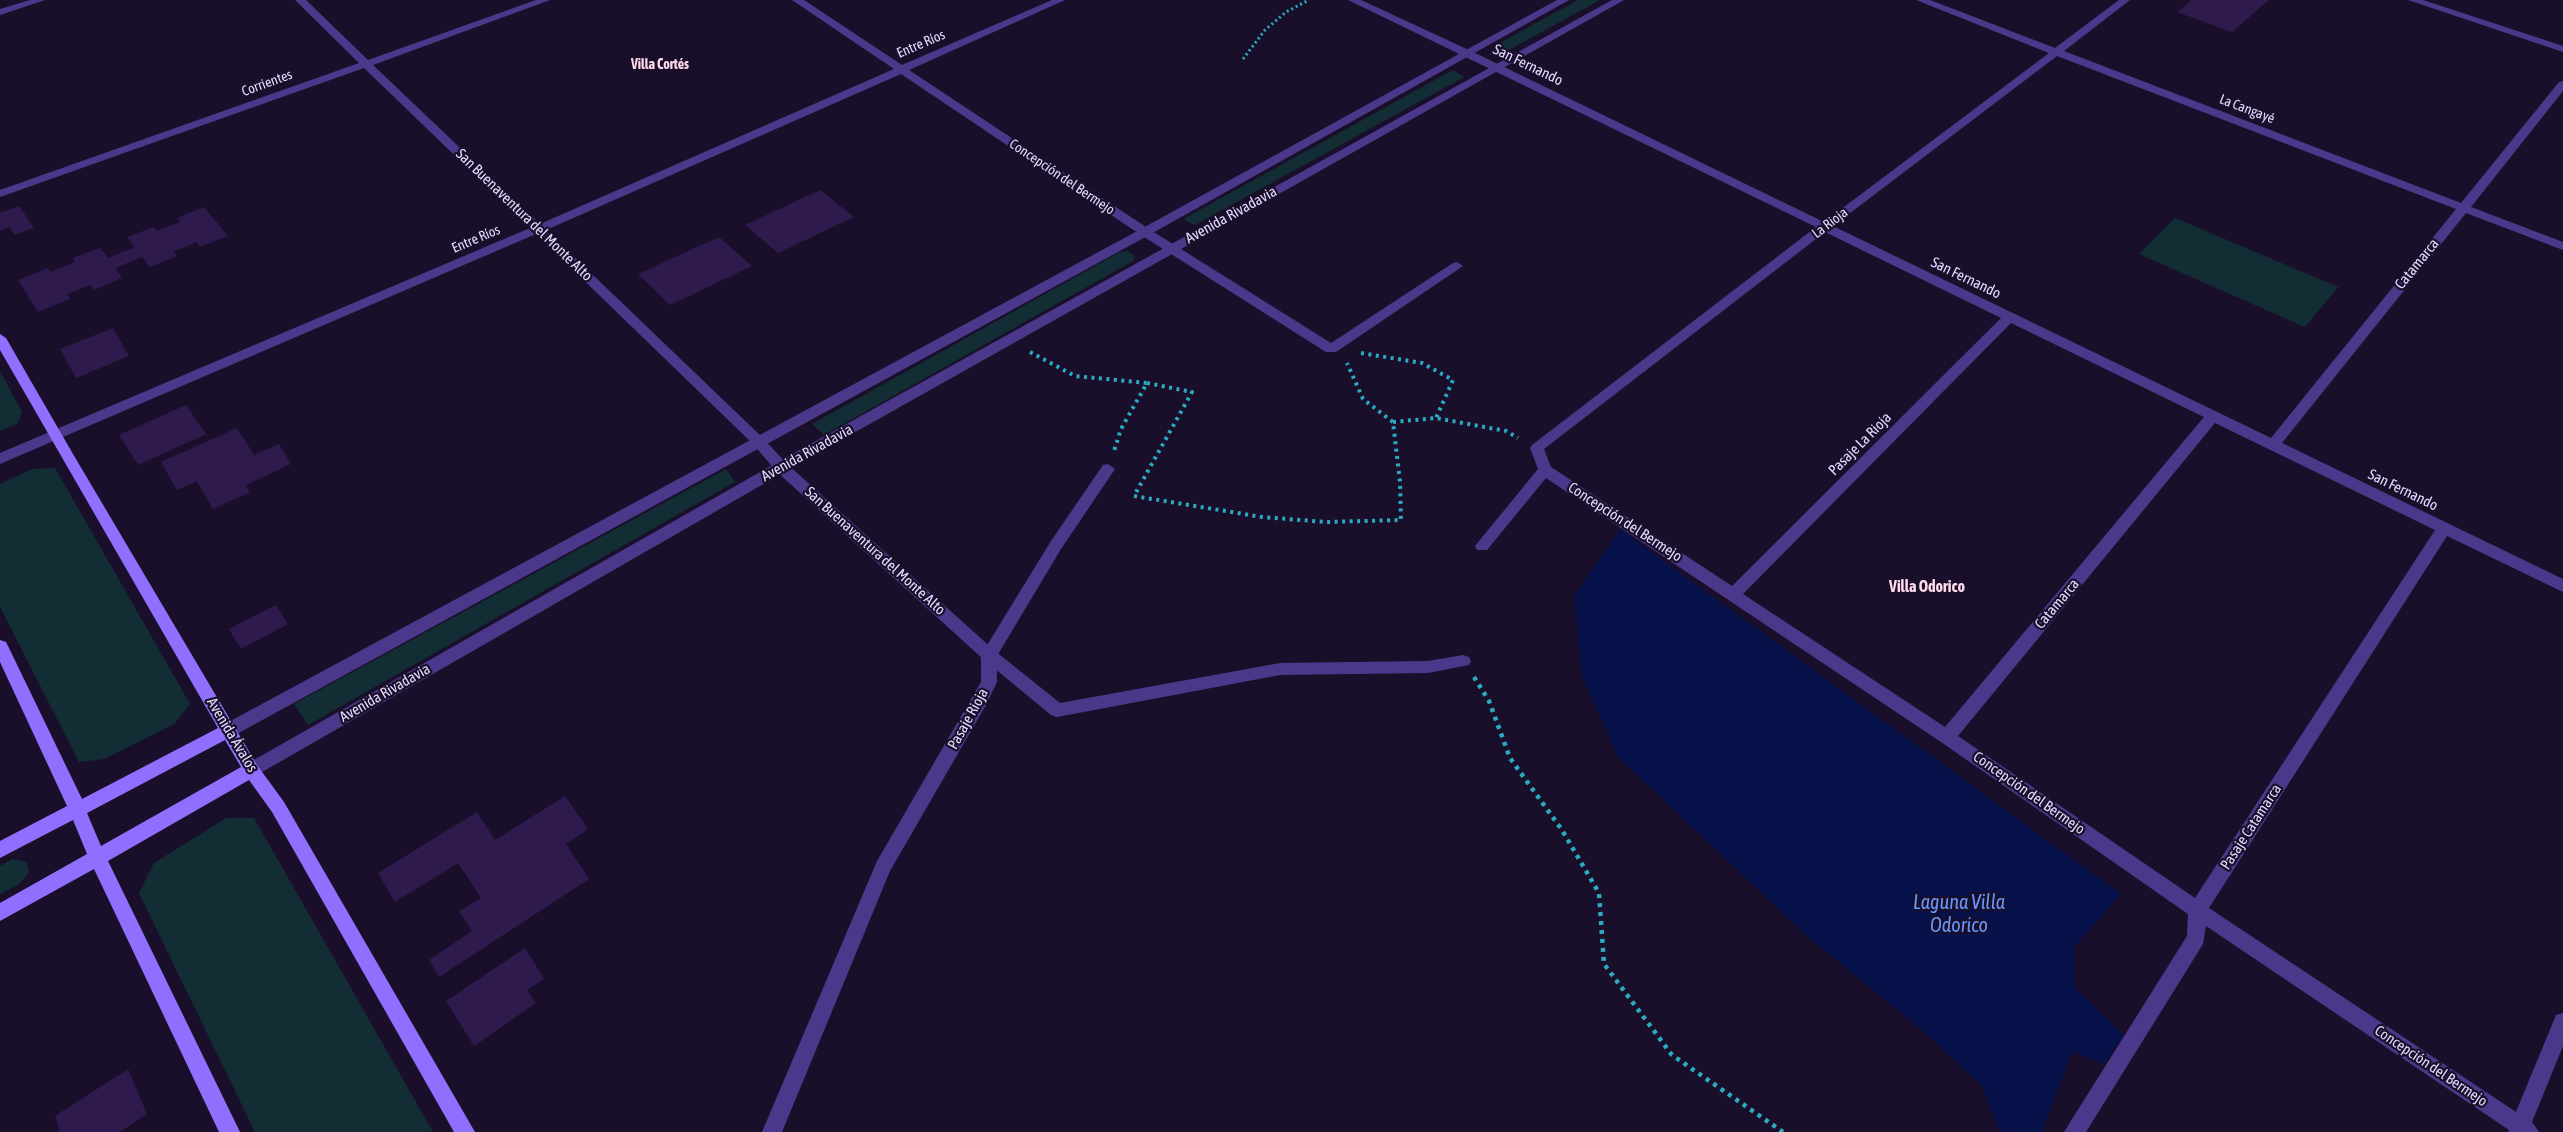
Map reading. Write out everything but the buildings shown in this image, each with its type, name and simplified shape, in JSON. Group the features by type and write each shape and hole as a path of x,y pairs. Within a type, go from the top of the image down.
{"main road":[{"name":"Avenida Ávalos","path":"0,338 251,770 278,807 465,1132"},
{"path":"0,646 78,808 97,857 230,1132"},
{"name":"Avenida Rivadavia","path":"0,850 229,730"},
{"name":"Avenida Rivadavia","path":"0,913 251,770"}],"street":[{"path":"0,12 40,0"},
{"name":"San Buenaventura del Monte Alto","path":"300,0 758,441 782,467 990,655 1057,711 1280,669 1428,667 1463,661"},
{"name":"Corrientes","path":"0,195 545,0"},
{"name":"Concepción del Bermejo","path":"797,0 1144,232 1331,349"},
{"name":"Entre Ríos","path":"0,459 538,229 1060,0"},
{"name":"San Fernando","path":"1353,0 1467,53 2563,586"},
{"name":"Avenida Rivadavia","path":"229,730 1144,232 1564,0"},
{"name":"Avenida Rivadavia","path":"251,770 782,467 1012,340 1170,248 1619,0"},
{"name":"La Cangayé","path":"1921,0 2563,246"},
{"name":"La Rioja","path":"1537,448 1824,227 2125,0"},
{"path":"2413,0 2563,49"},
{"name":"Catamarca","path":"2273,445 2563,84"},
{"path":"1331,349 1457,266"},
{"name":"Pasaje La Rioja","path":"1734,594 2009,317"},
{"name":"Catamarca","path":"1947,737 2213,416"},
{"path":"1482,546 1545,470 1537,448"},
{"name":"Pasaje Rioja","path":"772,1132 883,867 989,682 990,655 1056,545 1107,469"},
{"name":"Concepción del Bermejo","path":"1545,470 1947,737 2197,910 2523,1130"},
{"name":"Pasaje Catamarca","path":"2074,1132 2196,938 2197,910 2444,528"},
{"path":"2523,1130 2563,1022"}],"path":[{"path":"1243,59 1265,30 1279,18 1309,0"},
{"path":"1012,340 1037,358 1075,376 1147,383 1192,392 1134,496 1262,517 1326,522 1401,520 1400,482 1393,422"},
{"path":"1331,349 1422,363 1454,380 1436,418"},
{"path":"1331,349 1349,364 1363,399 1393,422 1436,418 1506,431 1537,448"},
{"path":"1107,469 1121,429 1147,383"},
{"path":"1463,661 1489,700 1510,758 1562,830 1599,893 1604,964 1672,1055 1783,1132"}],"green space":[{"path":"1578,0 1600,0 1507,51 1496,45"},
{"path":"1453,70 1464,77 1195,225 1186,221 1185,218"},
{"path":"2175,218 2338,287 2305,327 2139,254"},
{"path":"1128,251 1135,256 1133,261 824,435 812,424 1120,252"},
{"path":"0,371 22,412 18,423 0,431"},
{"path":"55,468 190,704 174,724 104,759 79,762 0,607 0,484 32,469"},
{"path":"726,469 735,482 308,725 294,704"},
{"path":"226,818 254,818 433,1132 255,1132 139,893 154,863"},
{"path":"12,859 27,862 29,873 19,884 0,894 0,866"}],"water":[{"name":"Laguna Villa Odorico","path":"1620,529 2121,894 2074,947 2075,988 2124,1035 2104,1064 2072,1052 2042,1132 2003,1132 1999,1129 1981,1085 1923,1031 1808,937 1618,757 1582,677 1574,596"}],"district":[{"name":"Villa Cortés","path":"660,65"},
{"name":"Villa Odorico","path":"1927,587"}]}
